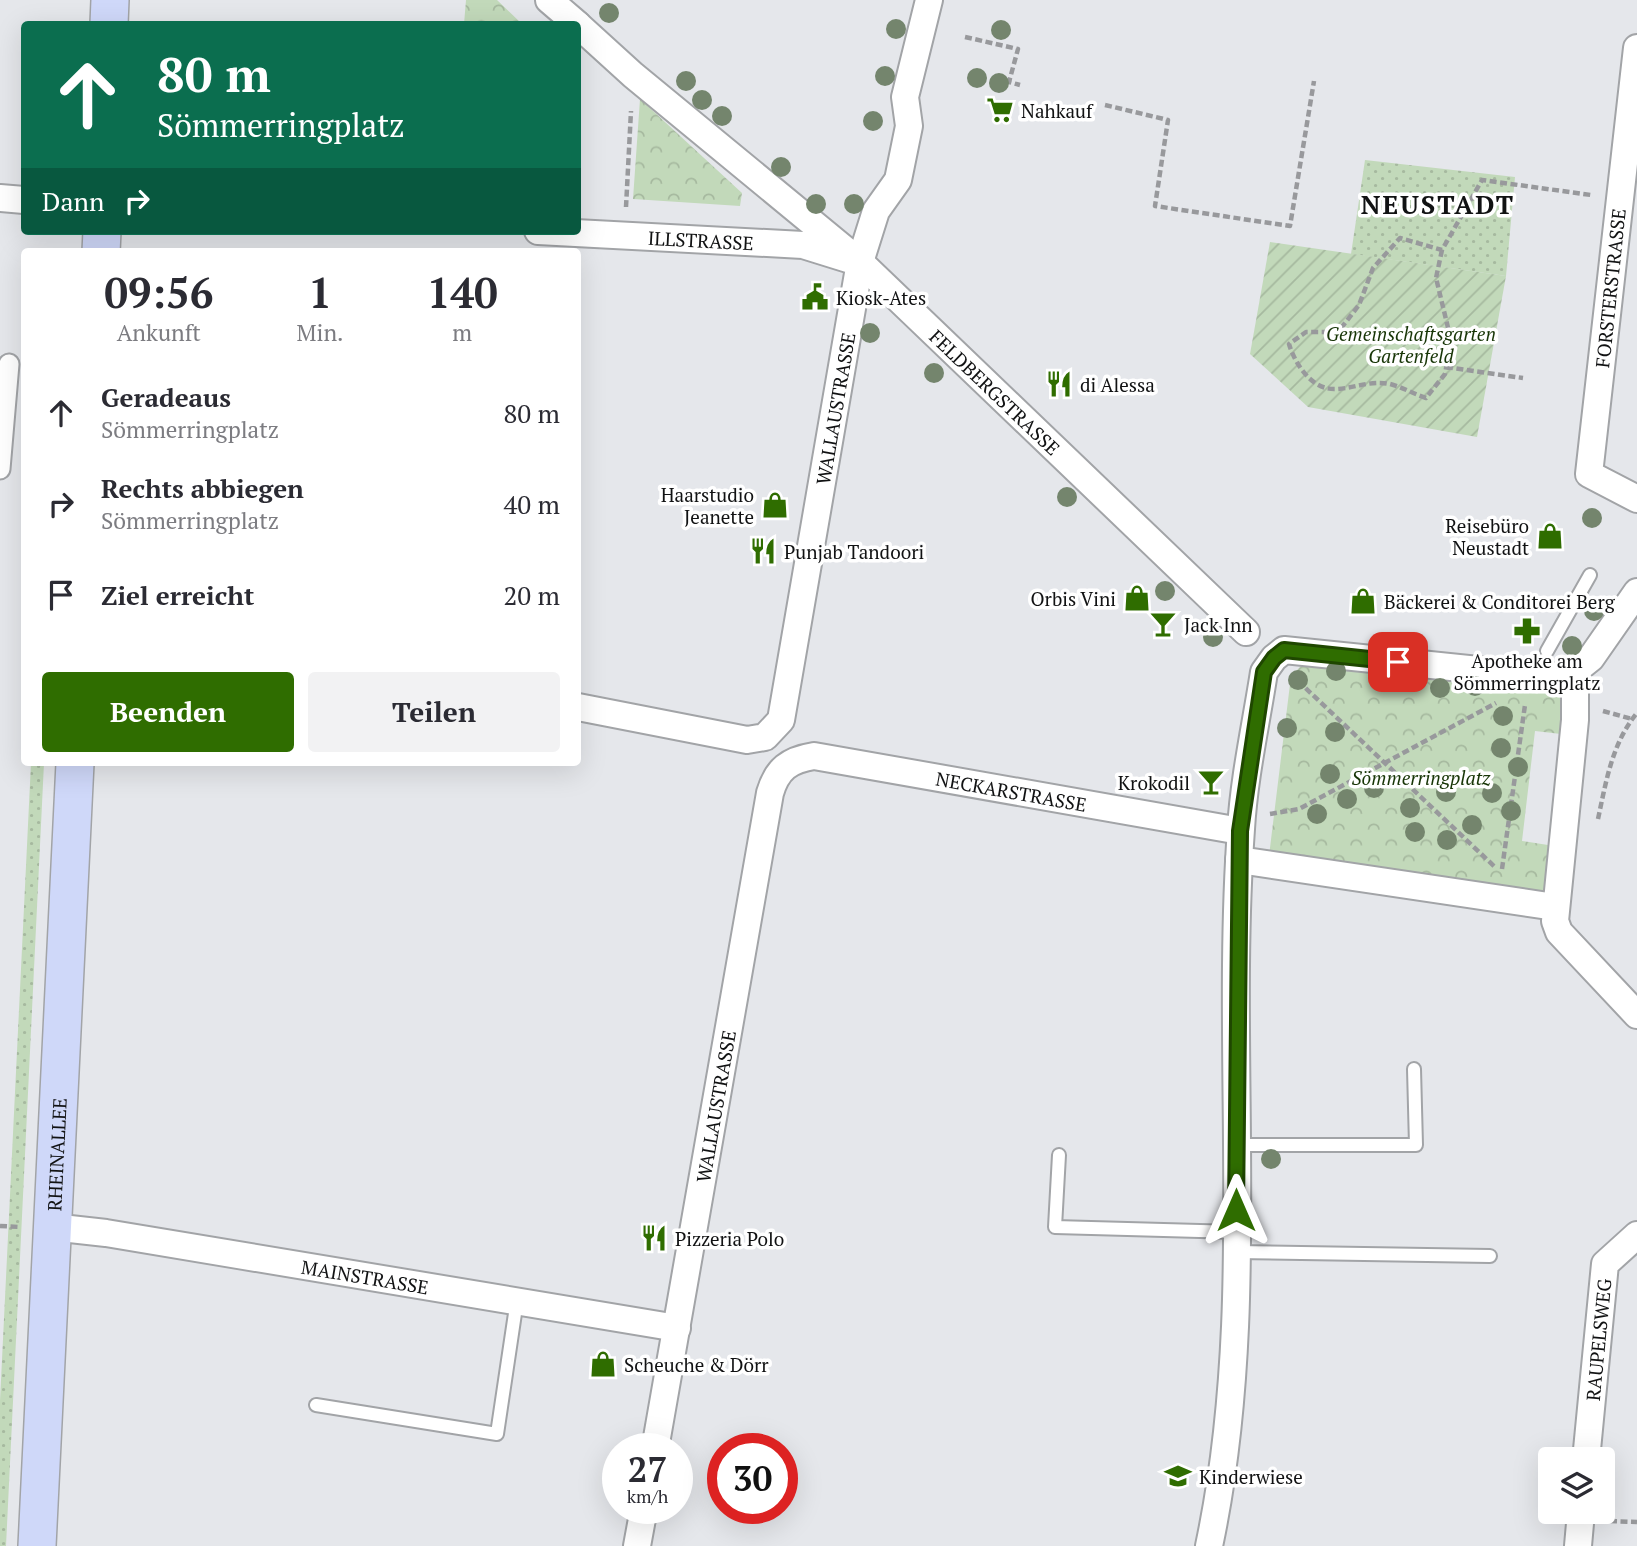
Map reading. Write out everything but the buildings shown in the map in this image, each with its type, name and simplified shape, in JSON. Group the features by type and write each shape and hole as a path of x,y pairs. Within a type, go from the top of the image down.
{"main road":[{"path":"109,21 110,0"},
{"name":"RHEINALLEE","path":"37,1546 75,766"}],"street":[{"name":"FELDBERGSTRASSE","path":"549,0 573,21"},
{"name":"WALLAUSTRASSE","path":"581,708 747,740 765,737 775,729 785,709 860,262 876,211 898,180 909,126 905,97 929,0"},
{"name":"FELDBERGSTRASSE","path":"581,29 633,75 860,262 1246,632"},
{"name":"FORSTERSTRASSE","path":"1637,48 1589,474 1637,499"},
{"path":"0,198 21,200"},
{"name":"ILLSTRASSE","path":"581,234 803,245 860,262"},
{"path":"0,470 9,364"},
{"path":"1209,1546 1223,1482 1233,1361 1241,825 1264,672 1284,650 1528,680 1571,674 1591,658 1637,592"},
{"path":"1571,674 1575,694 1574,720 1555,921 1559,932 1637,1015"},
{"name":"NECKARSTRASSE","path":"783,766 797,758 814,756 1241,825"},
{"name":"WALLAUSTRASSE","path":"658,1433 770,793 774,779 783,766"},
{"path":"1240,860 1555,907"},
{"name":"MAINSTRASSE","path":"52,1227 106,1233 677,1328"},
{"name":"RAUPELSWEG","path":"1587,1447 1605,1264 1637,1235"},
{"path":"637,1546 641,1524"},
{"path":"1578,1546 1580,1524"}],"lane":[{"path":"1547,651 1590,575"},
{"path":"1236,1145 1416,1145 1414,1069"},
{"path":"1059,1155 1055,1227 1236,1242 1490,1256"},
{"path":"316,1405 497,1434 517,1300"}],"path":[{"path":"965,37 1018,49 1009,82 1020,85"},
{"path":"624,236 633,75"},
{"path":"1105,105 1168,120 1155,206 1290,226 1314,81"},
{"path":"1442,250 1400,238 1373,268 1359,304 1338,332 1306,332 1289,344 1294,360 1312,382 1335,390 1362,383 1390,384 1426,398 1445,374 1451,340 1436,278 1442,250 1482,180 1553,188 1620,201"},
{"path":"1446,367 1523,378"},
{"path":"1292,676 1501,874 1528,680"},
{"path":"1241,825 1299,809 1387,764 1528,680"},
{"path":"1597,823 1619,739 1637,713"}],"green space":[{"path":"466,0 497,0 519,21 464,21"},
{"path":"640,99 742,193 740,206 633,199"},
{"path":"1365,160 1515,177 1506,276 1351,254"},
{"name":"Gemeinschaftsgarten Gartenfeld","path":"1270,242 1506,276 1477,437 1308,407 1250,354"},
{"name":"Sömmerringplatz","path":"1310,663 1565,695 1561,734 1535,731 1522,841 1548,845 1544,892 1269,856 1291,676 1300,667"},
{"path":"31,766 44,766 6,1546 0,1546 0,1401"}],"place":[{"name":"Nahkauf","path":"1000,110"},
{"name":"Kiosk-Ates","path":"815,297"},
{"name":"di Alessa","path":"1059,384"},
{"name":"Haarstudio Jeanette","path":"775,505"},
{"name":"Reisebüro Neustadt","path":"1550,536"},
{"name":"Punjab Tandoori","path":"763,551"},
{"name":"Orbis Vini","path":"1137,598"},
{"name":"Bäckerei & Conditorei Berg","path":"1363,601"},
{"name":"Jack Inn","path":"1163,624"},
{"name":"Apotheke am Sömmerringplatz","path":"1527,631"},
{"name":"Krokodil","path":"1211,782"},
{"name":"Pizzeria Polo","path":"654,1238"},
{"name":"Scheuche & Dörr","path":"603,1364"},
{"name":"Kinderwiese","path":"1178,1476"}],"district":[{"name":"NEUSTADT","path":"1438,204"}],"route":[{"path":"1236,1210 1240,831 1264,672 1284,650 1398,662"}]}
